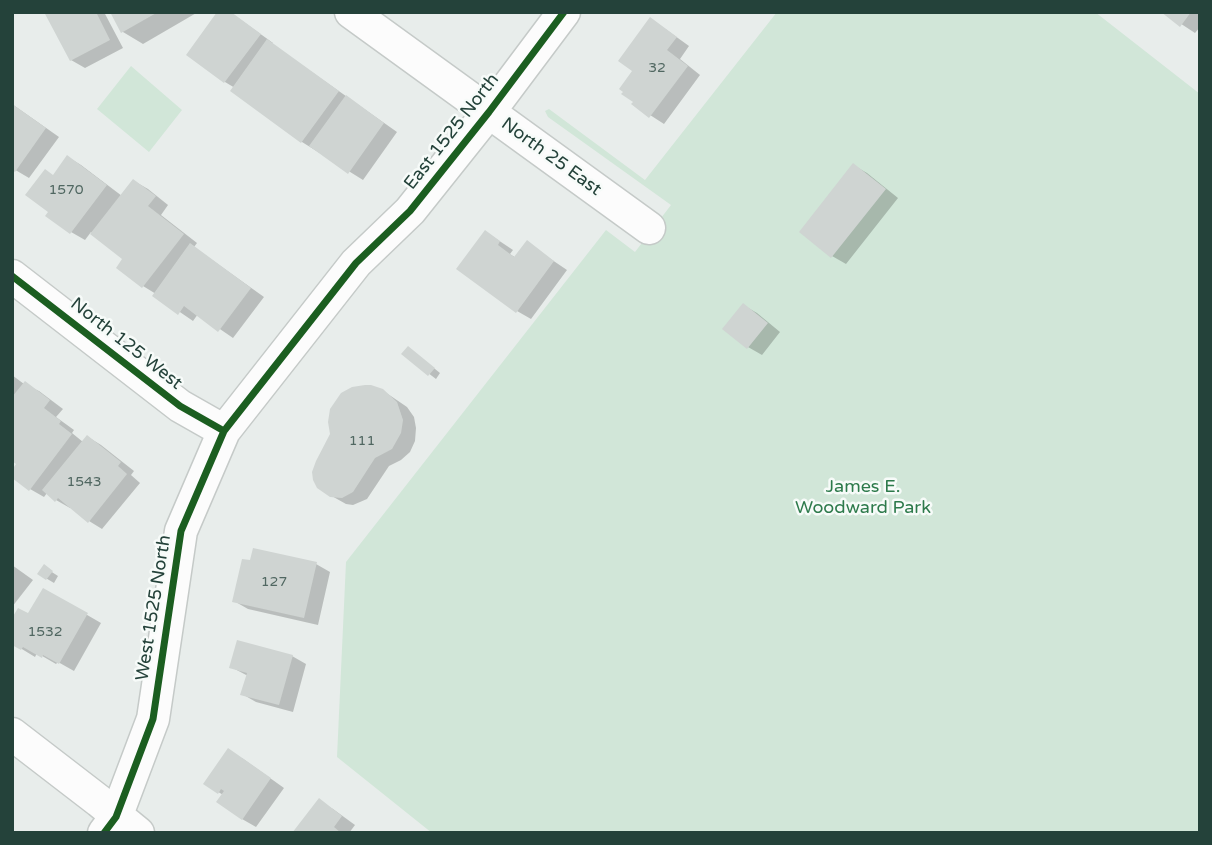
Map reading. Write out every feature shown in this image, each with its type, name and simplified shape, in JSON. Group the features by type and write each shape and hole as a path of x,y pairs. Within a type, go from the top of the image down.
{"street":[{"name":"North 25 East","path":"351,12 649,228"},
{"name":"East 1525 North","path":"356,263 410,211 564,12"},
{"name":"West 1525 North","path":"119,827 153,719 181,531 224,430 356,263"},
{"name":"North 125 West","path":"12,276 180,406 224,430"},
{"path":"12,734 99,801 119,827"}],"green space":[{"name":"James E. Woodward Park","path":"777,12 1095,12 1200,94 1200,833 432,833 337,757 346,562 606,230 635,252 671,205 548,117 545,111 549,109 645,180"},
{"path":"131,66 182,110 149,152 97,109"}],"building":[{"path":"44,12 96,12 110,40 70,61"},
{"path":"110,12 158,12 121,33"},
{"path":"217,12 231,12 261,34 224,83 186,55"},
{"path":"1161,12 1191,12 1180,27"},
{"path":"650,17 677,37 667,50 688,66 649,118 621,94 623,92 619,89 632,71 618,61"},
{"path":"267,39 339,91 301,143 230,91"},
{"path":"346,95 384,123 348,174 309,146"},
{"path":"12,104 46,128 15,172 12,170"},
{"path":"67,155 107,185 70,234 45,216 48,212 25,195 45,169 53,175"},
{"path":"853,163 886,189 831,258 799,232"},
{"path":"133,179 156,196 148,206 184,234 142,288 116,268 122,259 90,234"},
{"path":"485,230 500,241 498,245 514,257 527,240 554,261 516,313 456,269"},
{"path":"190,243 251,288 218,332 184,306 178,315 152,296"},
{"path":"743,303 768,323 747,349 722,329"},
{"path":"408,346 435,368 428,376 401,354"},
{"path":"25,381 50,400 44,408 72,434 29,491 12,478 12,470 16,464 12,461 12,397"},
{"path":"365,385 383,389 397,402 403,420 401,433 392,449 375,458 353,492 342,498 330,497 317,488 312,472 330,434 330,409 341,393 352,387"},
{"path":"87,435 121,462 118,466 127,474 88,523 58,498 55,502 42,490"},
{"path":"253,548 317,562 304,618 232,602 242,559 250,560"},
{"path":"44,564 53,571 46,580 37,574"},
{"path":"43,588 88,613 59,664 43,655 42,658 23,647 21,650 12,645 12,618 18,608 28,613"},
{"path":"237,640 293,655 279,705 240,695 247,673 229,668"},
{"path":"228,748 271,778 242,820 216,802 224,791 221,789 218,794 203,784"},
{"path":"319,798 342,816 334,827 341,833 292,833"}],"cycle path":[{"path":"104,833 116,817 153,719 181,531 224,431 356,263 410,211 564,12"},
{"path":"12,276 180,406 224,431"}]}
